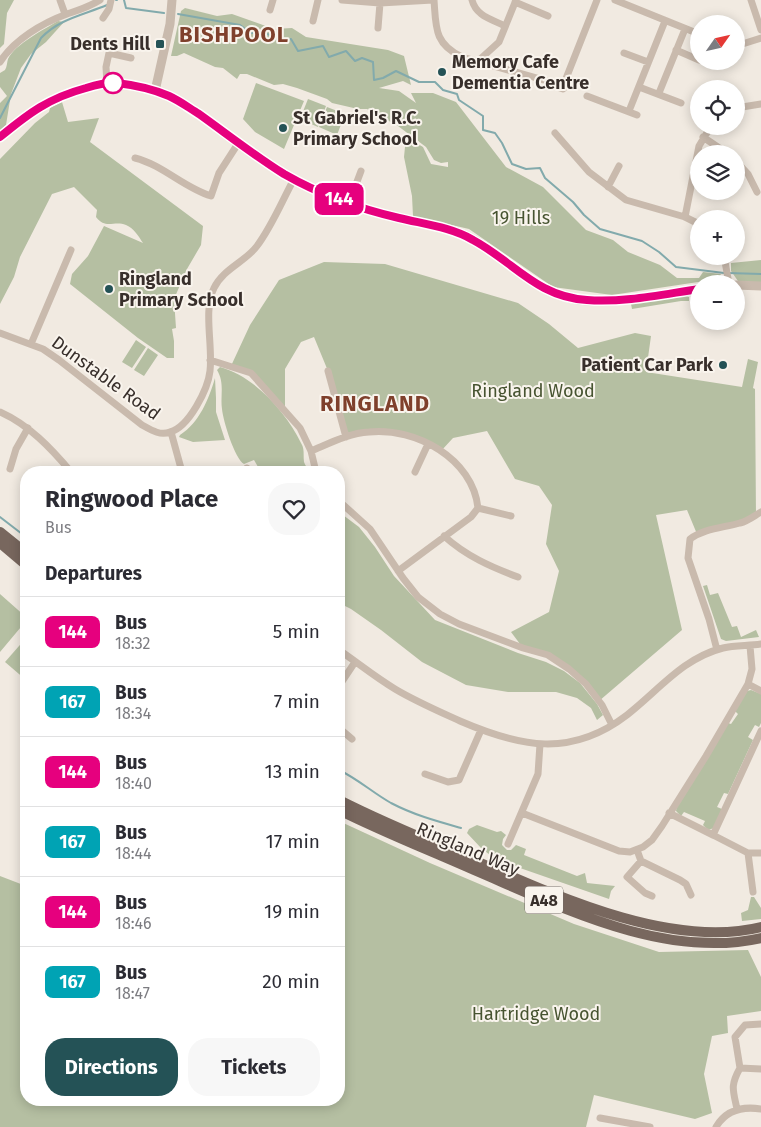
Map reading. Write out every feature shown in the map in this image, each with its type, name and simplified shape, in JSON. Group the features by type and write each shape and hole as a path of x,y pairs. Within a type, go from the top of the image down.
{"main road":[{"path":"0,532 20,548"},
{"path":"0,543 20,560"},
{"name":"Ringland Way","path":"345,803 421,838 572,902 635,921 694,931 728,931 761,927"},
{"name":"Ringland Way","path":"345,813 574,912 630,930 664,939 693,943 727,943 761,938"}],"street":[{"path":"60,0 65,14"},
{"path":"0,62 14,45 42,26 65,14 85,8 100,0"},
{"path":"103,18 111,4 111,0"},
{"path":"154,91 170,24 172,0"},
{"path":"270,10 273,0"},
{"path":"313,21 318,0"},
{"path":"343,0 380,3 433,0 436,26 440,40 448,50 477,62 562,83 597,0"},
{"path":"472,0 478,13 505,26"},
{"path":"751,0 761,30"},
{"path":"477,62 499,42 515,1 548,16"},
{"path":"620,1 690,31"},
{"path":"378,28 380,3"},
{"path":"629,112 666,21"},
{"path":"659,94 685,29"},
{"path":"745,43 761,38"},
{"path":"676,50 690,56"},
{"path":"107,84 106,67 109,53 131,58"},
{"path":"624,53 648,62"},
{"path":"0,137 34,110 53,99 72,92 115,83 154,91 185,105 294,179 349,203 440,228 472,239 539,286 559,295 588,300 627,299 690,290"},
{"path":"639,87 680,103"},
{"path":"587,96 637,115"},
{"path":"745,107 761,104 761,99"},
{"path":"555,133 590,172 626,200 690,220"},
{"path":"684,217 696,157 705,135"},
{"path":"703,138 714,145"},
{"path":"135,158 148,162 201,193 211,196 219,173 239,142"},
{"path":"608,187 619,166"},
{"path":"349,203 361,171"},
{"path":"745,171 757,192"},
{"name":"Dunstable Road","path":"0,333 43,349 142,425 155,432 171,432 185,423 206,387 210,360 209,297 217,281 246,258 257,246 294,179"},
{"path":"31,344 72,250"},
{"path":"745,285 761,286"},
{"path":"210,360 251,373 300,428 311,451 315,466"},
{"path":"328,371 346,436"},
{"path":"0,412 28,428 46,444 66,466"},
{"path":"10,469 16,449 28,428"},
{"path":"311,451 346,436 369,432 396,431 436,447 456,462 477,496 478,508 471,517 398,571"},
{"path":"171,432 180,466"},
{"path":"415,472 428,444"},
{"path":"345,506 370,529 418,597 440,614 474,630 523,648 548,654 586,684 612,725"},
{"path":"478,508 511,516"},
{"path":"717,650 709,619 688,558 690,539 709,529 748,520 761,512"},
{"path":"444,536 458,548 487,565 518,577"},
{"path":"345,654 394,689 427,706 481,730 510,740 540,744 580,740 597,734 628,714 683,666 717,650 761,644"},
{"path":"522,813 619,850 630,852 637,850 652,840 706,756 748,684 752,670 750,646"},
{"path":"345,677 355,662"},
{"path":"748,684 761,691"},
{"path":"425,774 448,782 460,780 481,730"},
{"path":"713,835 761,731"},
{"path":"345,733 352,739"},
{"path":"508,844 538,774 540,744"},
{"path":"670,813 748,853 761,853"},
{"path":"637,850 642,861 686,884 691,895"},
{"path":"748,853 753,892"},
{"path":"642,861 627,877 645,893 652,896"},
{"path":"737,1109 733,1088 734,1079 740,1068 735,1037 745,1025 761,1024"},
{"path":"740,1068 761,1068"},
{"path":"716,1127 720,1120 729,1112 737,1109 761,1110"},
{"path":"600,1118 631,1126 650,1127"}],"green space":[{"path":"0,0 14,0 7,13 4,44 0,48"},
{"name":"19 Hills","path":"185,8 217,16 232,14 274,29 292,28 306,37 388,50 404,56 411,85 403,81 379,88 399,91 416,103 411,93 433,93 456,102 506,167 543,187 586,230 613,240 628,252 660,265 677,278 690,278 690,283 612,295 553,287 469,229 413,216 412,196 404,157 406,137 423,147 431,164 448,167 448,162 441,163 434,160 426,147 398,126 367,109 358,109 332,103 327,99 297,88 283,84 274,85 247,74 240,74 237,79 223,68 215,67 184,53 171,56 181,11"},
{"path":"58,21 64,22 46,42 31,54 21,68 11,94 6,125 0,130 0,103 7,96 0,87 0,73 5,70 8,59 17,48"},
{"path":"256,83 304,101 284,149 255,132 243,119"},
{"path":"308,99 326,106 318,127 300,119"},
{"path":"62,102 68,122 99,118 90,142 203,226 201,245 187,269 174,299 176,328 172,329 174,358 167,358 138,338 70,284 72,274 88,256 104,226 143,243 129,226 107,224 100,221 96,217 97,210 74,187 52,194 20,257 14,277 0,304 0,159 35,123 49,112 50,108"},
{"path":"327,107 345,114 337,135 319,127"},
{"path":"761,260 761,283 745,282 745,275 734,275 731,271 731,265 745,265 745,262"},
{"name":"Ringland Wood","path":"324,262 385,264 518,303 549,324 578,348 635,333 651,336 646,372 742,387 748,359 758,362 753,388 755,389 756,516 697,534 687,510 656,515 682,630 599,701 586,684 548,655 523,648 511,632 549,612 559,571 546,544 552,505 539,486 515,479 487,431 453,438 441,451 395,431 346,437 328,371 314,337 301,342 285,369 285,412 251,373 231,366 250,325 279,280"},
{"path":"703,272 720,275 701,275"},
{"path":"683,294 689,297 689,301 632,309 631,304"},
{"path":"136,340 146,347 132,368 122,362"},
{"path":"148,348 158,355 144,376 134,370"},
{"path":"220,367 245,378 268,397 295,431 302,445 306,466 258,466 254,460 244,464 241,461 230,439 223,415 222,385 217,370"},
{"path":"215,378 216,412 225,440 193,442 179,437 198,417 210,394"},
{"path":"345,516 359,527 394,576 435,620 546,662 564,671 580,683 597,704 603,715 597,720 591,708 577,698 556,692 508,692 466,685 422,662 345,606"},
{"path":"707,585 710,595 718,593 732,627 737,626 741,637 756,630 759,637 726,641 721,639 703,586"},
{"path":"0,594 20,612 20,628 0,652"},
{"path":"20,645 20,675 5,662"},
{"path":"751,690 761,694 761,723 759,727 755,725 748,737 753,740 728,794 724,793 717,807 722,809 714,828 708,830 703,825 705,821 684,812 681,816 676,811 677,805 728,723 731,724 738,714 735,711 747,691"},
{"name":"Hartridge Wood","path":"345,824 430,863 574,924 659,952 748,950 761,977 761,1011 727,1016 728,1033 712,1036 704,1074 712,1113 695,1119 594,1095 586,1127 0,1127 0,876 20,884 20,1106 345,1106"},
{"path":"477,825 497,832 501,831 506,835 502,845 507,850 511,850 516,845 526,849 524,855 577,876 585,873 587,883 615,886 611,891 609,899 520,868 490,855 467,833 469,829"},
{"path":"751,897 754,897 761,908 761,919 742,921 741,913 748,910"}],"waterway":[{"path":"124,0 126,8 164,13"},
{"path":"0,118 41,38 63,22 107,5"},
{"path":"178,14 240,25 251,33 266,33 278,40 291,39 298,51 323,46 329,57 346,51 355,61 362,58 373,62 374,80 383,78 396,71 419,82 435,82 443,90 457,94 459,100 483,116 483,130 495,133 512,164 526,169 540,168 545,178 600,229 642,241 659,252 676,267 724,273"},
{"path":"728,273 761,274"},
{"path":"0,517 20,532"},
{"path":"345,773 384,799 400,807 461,828"}],"bus line":[{"name":"144","path":"0,137 34,110 53,99 72,92 115,83 154,91 185,105 282,173 336,198 364,208 427,224 472,239 539,286 559,295 588,300 627,299 690,290"}],"place":[{"name":"Dents Hill","path":"160,44"},
{"name":"Memory Cafe Dementia Centre","path":"442,72"},
{"name":"St Gabriel's R.C. Primary School","path":"283,128"},
{"name":"Ringland Primary School","path":"109,289"},
{"name":"Patient Car Park","path":"723,365"}],"district":[{"name":"BISHPOOL","path":"234,34"},
{"name":"RINGLAND","path":"375,403"}]}
